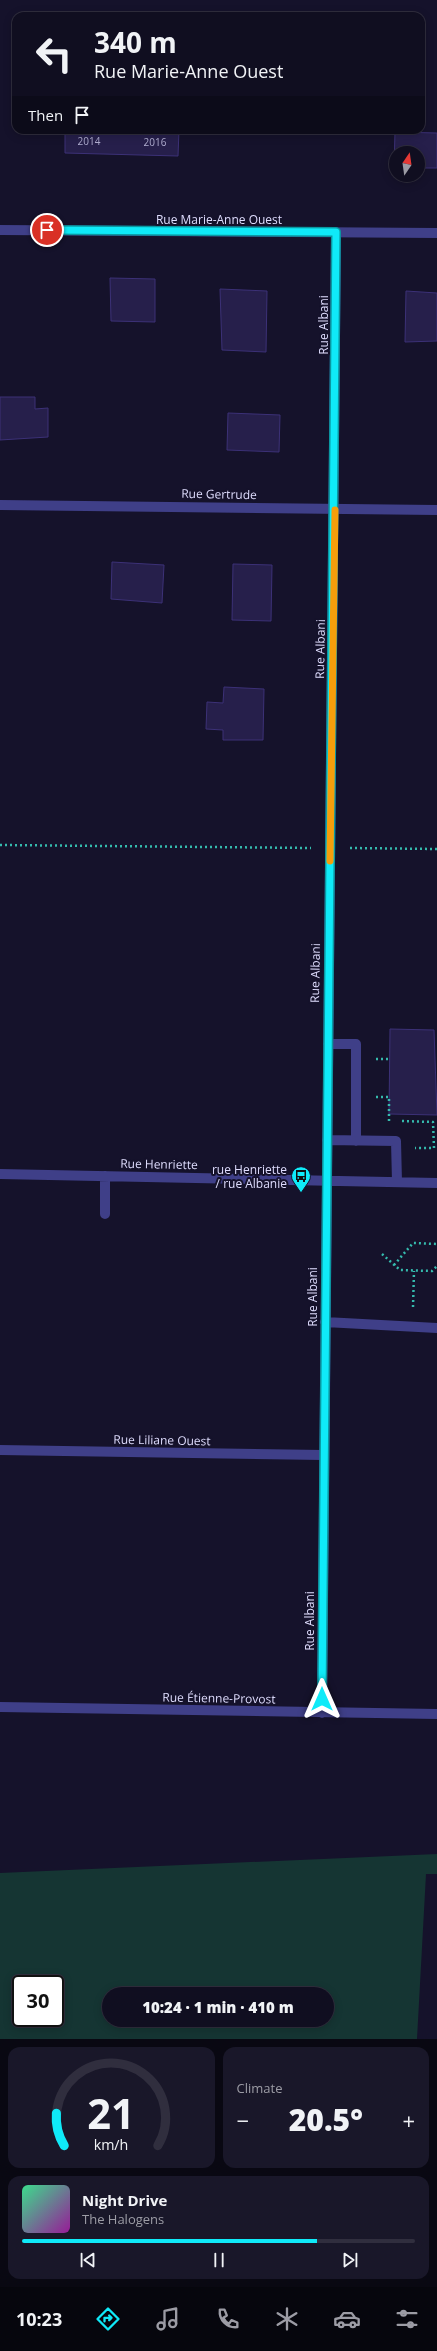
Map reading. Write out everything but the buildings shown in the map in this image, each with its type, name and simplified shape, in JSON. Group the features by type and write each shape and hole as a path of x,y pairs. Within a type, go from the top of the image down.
{"street":[{"name":"Rue Marie-Anne Ouest","path":"0,230 437,233"},
{"name":"Rue Albani","path":"322,1713 323,1455 335,508 336,232"},
{"name":"Rue Gertrude","path":"0,505 437,510"},
{"path":"328,1044 356,1044 356,1141"},
{"path":"327,1140 396,1141 397,1182"},
{"name":"Rue Henriette","path":"0,1174 437,1183"},
{"path":"105,1176 105,1214"},
{"path":"325,1322 437,1328"},
{"name":"Rue Liliane Ouest","path":"0,1450 323,1455"},
{"name":"Rue Étienne-Provost","path":"0,1707 437,1714"}],"path":[{"path":"0,845 316,848"},
{"path":"348,848 437,849"},
{"path":"376,1097 389,1097 389,1121 433,1122 434,1148"},
{"path":"394,1265 413,1243 437,1244"},
{"path":"382,1254 400,1270 432,1271 437,1266"},
{"path":"412,1326 414,1271"}],"green space":[{"path":"437,1854 437,1874 426,1874 417,2039 0,2039 0,1873"}],"slow traffic":[{"path":"330,861 335,510"}],"place":[{"name":"rue Henriette / rue Albanie","path":"301,1193"}],"route":[{"path":"47,230 336,232 335,508 323,1455 322,1699"}]}
